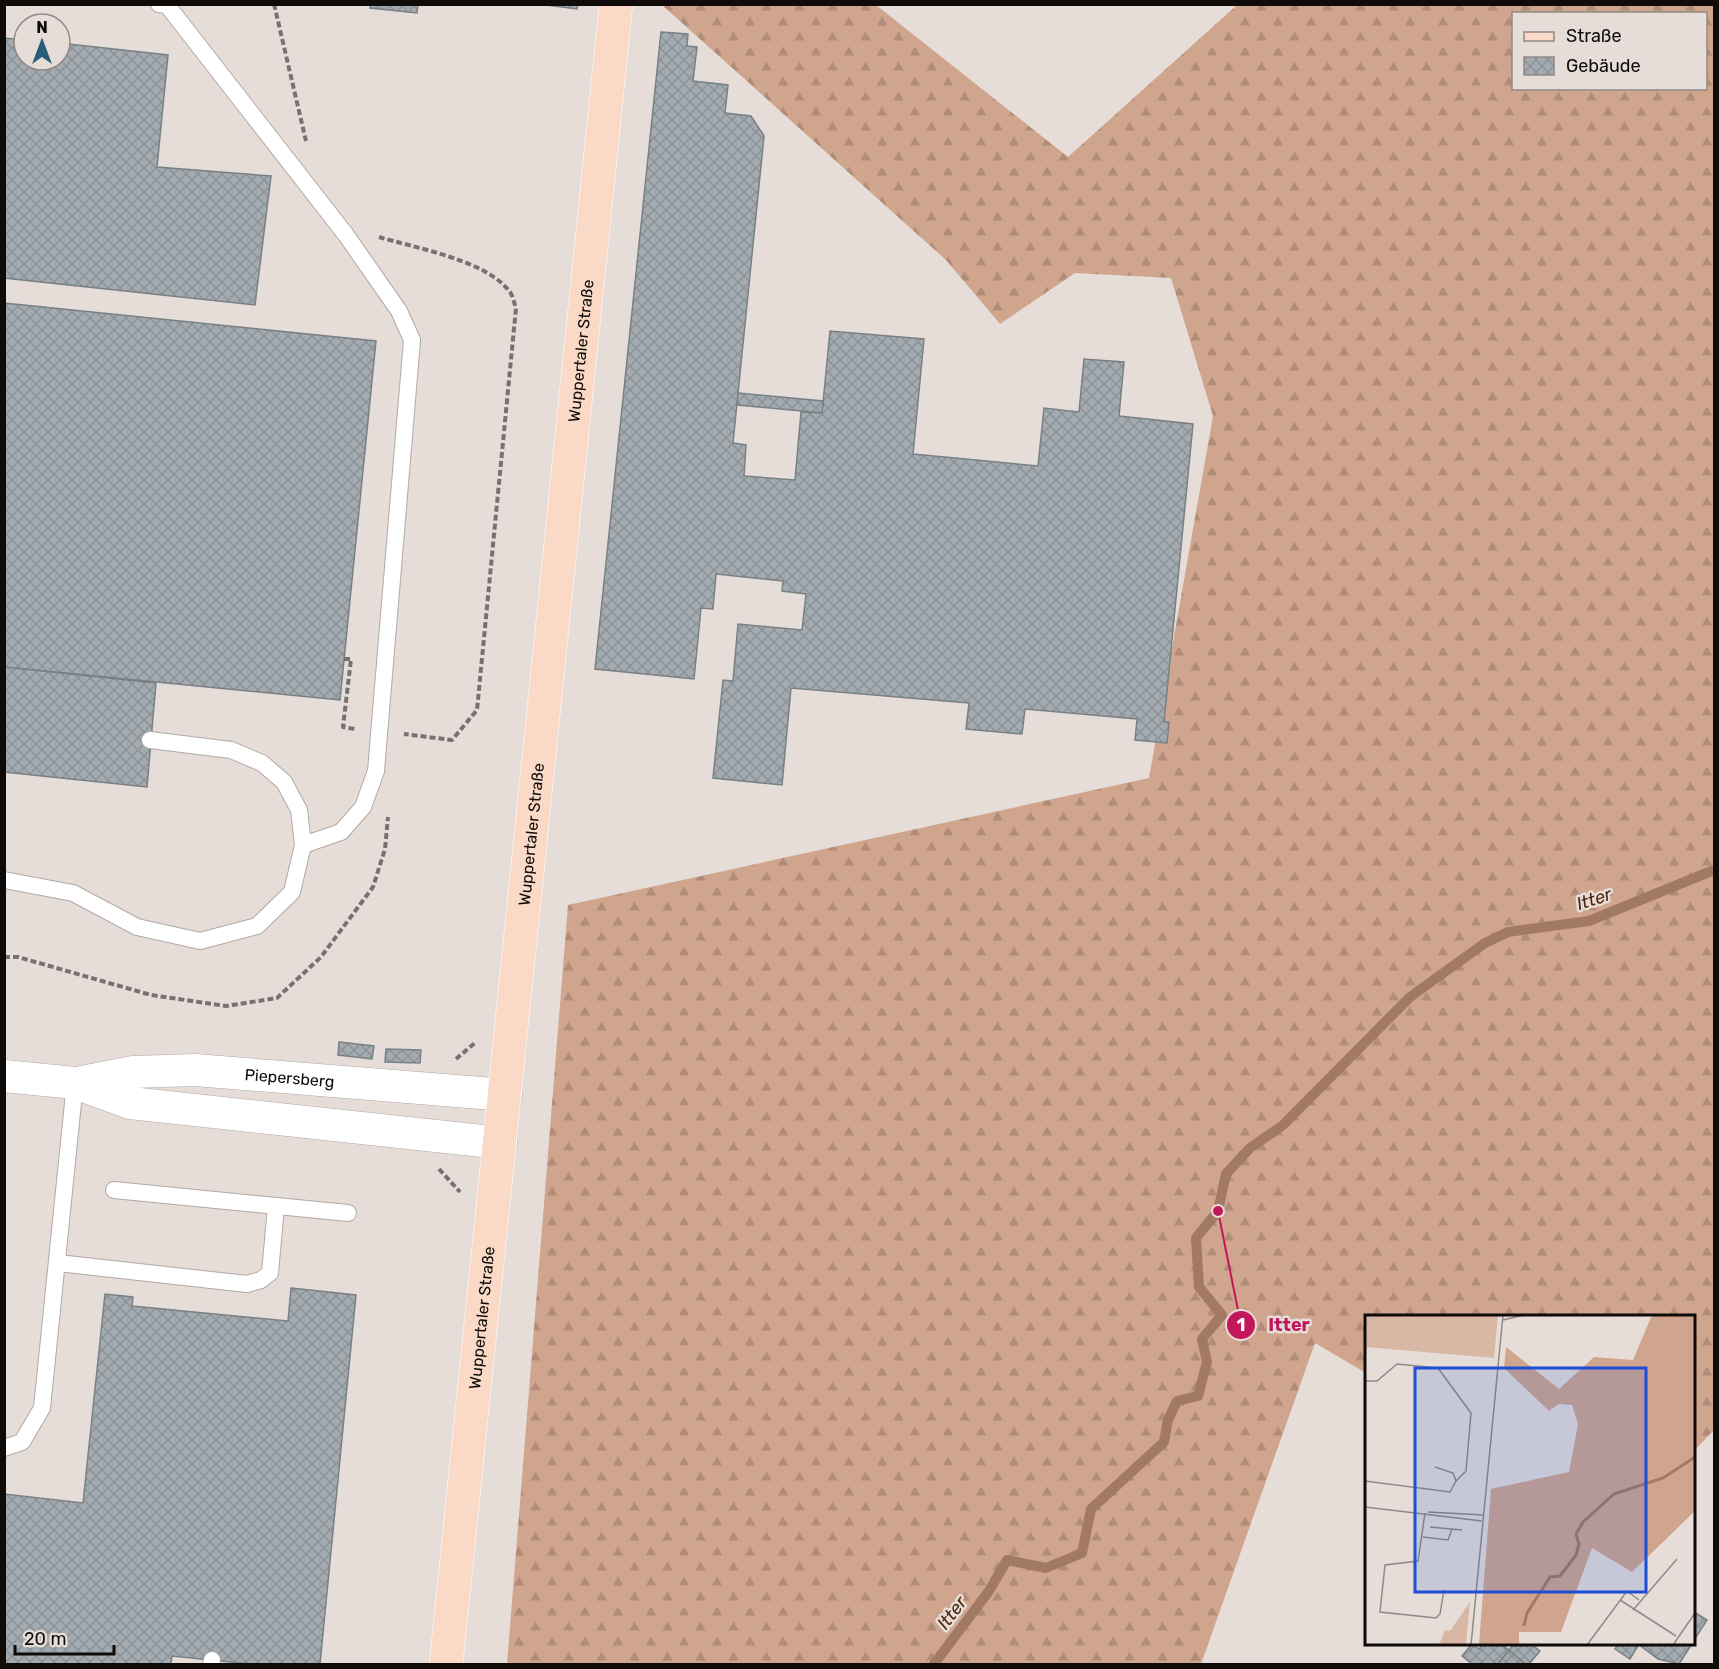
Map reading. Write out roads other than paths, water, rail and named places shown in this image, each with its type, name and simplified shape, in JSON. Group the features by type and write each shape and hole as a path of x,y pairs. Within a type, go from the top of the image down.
{"main road":[{"name":"Wuppertaler Straße","path":"446,1665 616,4"}],"street":[{"name":"Piepersberg","path":"75,1083 134,1072 195,1070 506,1095"},
{"name":"Piepersberg","path":"4,1076 75,1083 130,1103 501,1143"}],"lane":[{"path":"159,4 167,5 346,235 399,311 412,340 376,771 363,807 341,832 303,845"},
{"path":"4,880 73,892 137,927 200,941 257,927 292,892 303,845 299,810 285,782 262,763 231,750 150,740"},
{"path":"4,1448 22,1442 42,1408 75,1083"},
{"path":"114,1190 348,1214"},
{"path":"58,1263 247,1284 261,1280 270,1273 276,1206"}],"waterway":[{"name":"Itter","path":"934,1664 989,1591 1007,1560 1046,1568 1082,1553 1091,1509 1164,1442 1168,1420 1177,1401 1198,1396 1207,1362 1202,1339 1222,1315 1199,1287 1196,1238 1218,1211 1226,1174 1250,1148 1283,1125 1410,997 1485,943 1508,932 1589,921 1714,870"}],"place":[{"name":"Itter","path":"1218,1211"}]}
